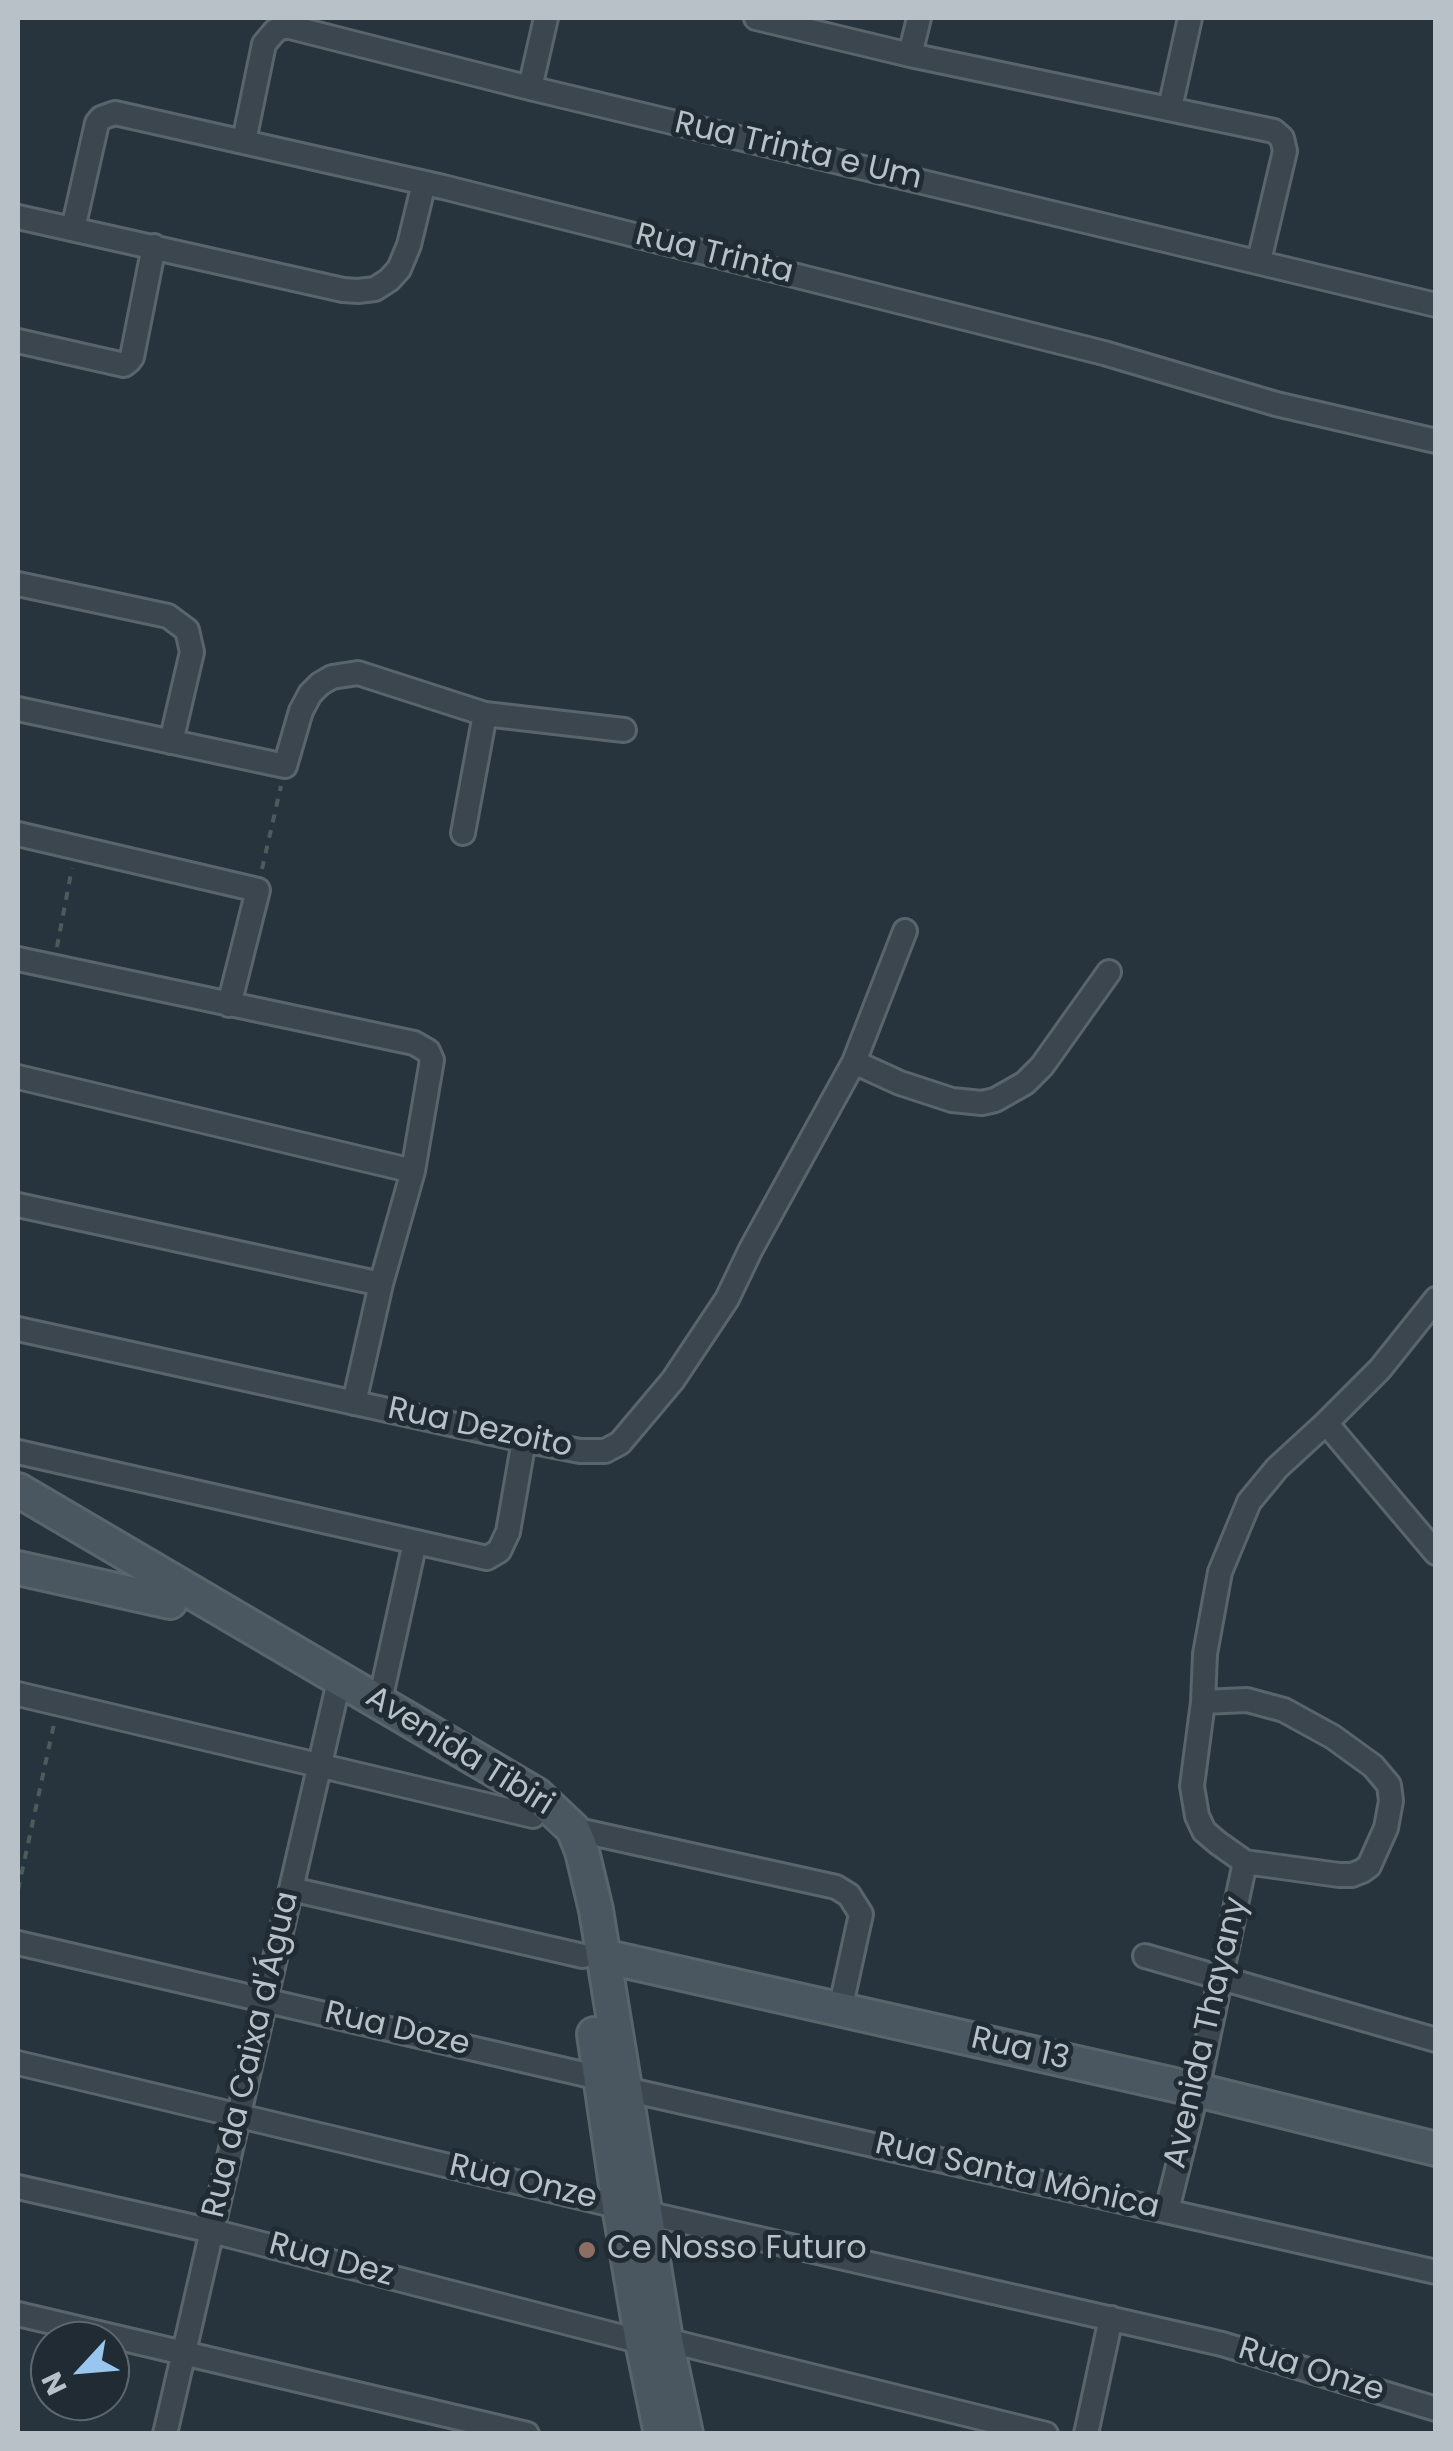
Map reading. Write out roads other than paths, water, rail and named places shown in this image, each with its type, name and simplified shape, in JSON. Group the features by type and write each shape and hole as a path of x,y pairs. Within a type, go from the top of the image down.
{"main road":[{"name":"Avenida Tibiri","path":"18,1490 337,1688 533,1816 551,1834 561,1853 593,1956 654,2341 661,2434"},
{"name":"Avenida Tibiri","path":"18,1513 170,1602 337,1688 380,1701 537,1795 573,1829 585,1861 596,1910 593,1956"},
{"path":"18,1568 170,1602"},
{"name":"Rua 13","path":"593,1956 1197,2090 1436,2149"},
{"name":"Avenida Tibiri","path":"654,2341 686,2434"}],"street":[{"path":"530,88 546,18"},
{"path":"756,18 910,55 1274,131 1282,138 1285,150 1259,261"},
{"path":"910,55 918,18"},
{"path":"1170,108 1190,18"},
{"name":"Rua Trinta e Um","path":"244,141 264,44 282,27 290,27 1436,305"},
{"name":"Rua Trinta","path":"73,229 97,123 115,113 424,183 1085,348 1276,404 1436,441"},
{"path":"18,216 343,290 374,289 400,269 424,183"},
{"path":"18,341 129,362 154,246"},
{"path":"18,584 168,616 186,630 192,652 170,742"},
{"path":"18,709 285,766 310,694 332,678 358,673 485,714 624,730"},
{"path":"462,833 485,714"},
{"path":"18,834 258,890 229,1005"},
{"name":"Rua Dezoito","path":"18,1329 580,1452 605,1451 620,1443 673,1380 726,1299 854,1062 905,931"},
{"path":"18,959 414,1043 431,1056 413,1171 381,1284 354,1403"},
{"path":"854,1062 952,1100 995,1100 1026,1083 1042,1066 1109,972"},
{"path":"18,1077 413,1171"},
{"path":"18,1205 381,1284"},
{"name":"Avenida Thayany","path":"1167,2210 1197,2090 1245,1862 1204,1831 1192,1786 1210,1617 1220,1572 1249,1502 1267,1479 1380,1369 1436,1299"},
{"path":"1326,1424 1436,1553"},
{"path":"18,1452 487,1558 499,1551 508,1532 524,1440"},
{"path":"380,1701 415,1542"},
{"name":"Rua da Caixa d'Água","path":"165,2434 337,1688"},
{"path":"18,1694 533,1816"},
{"path":"1203,1702 1247,1700 1284,1710 1374,1766 1389,1785 1391,1801 1386,1828 1369,1866 1362,1871 1338,1875 1245,1862"},
{"path":"573,1829 836,1887 850,1896 862,1914 840,2010"},
{"name":"Rua 13","path":"291,1888 593,1956"},
{"name":"Rua Doze","path":"18,1943 613,2084"},
{"path":"1146,1956 1436,2040"},
{"name":"Rua Onze","path":"18,2063 633,2210 1222,2344 1436,2409"},
{"name":"Rua Santa Mônica","path":"613,2084 1436,2272"},
{"name":"Rua Dez","path":"18,2187 212,2230 1046,2434"},
{"path":"18,2314 527,2434"},
{"path":"1086,2434 1111,2318"}],"place":[{"name":"Ce Nosso Futuro","path":"587,2250"}]}
